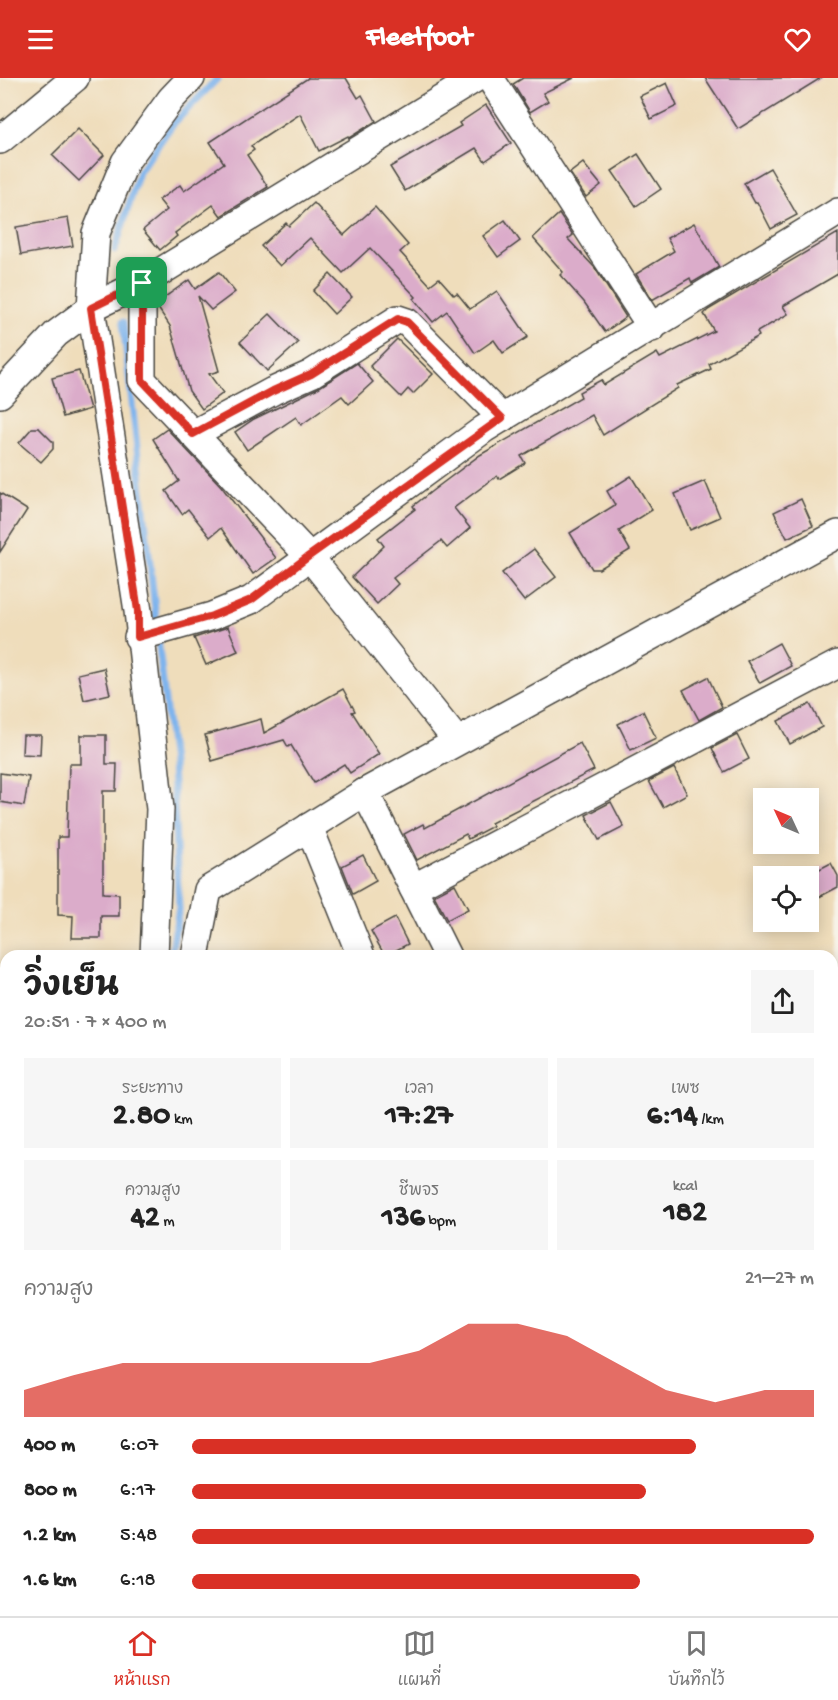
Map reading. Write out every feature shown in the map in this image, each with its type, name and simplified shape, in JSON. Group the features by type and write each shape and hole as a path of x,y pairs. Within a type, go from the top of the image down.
{"street":[{"path":"0,140 75,78"},
{"path":"153,950 160,809 142,636 91,308 96,233 125,162 171,99 191,78"},
{"path":"0,394 56,334 91,308 142,283 476,78"},
{"path":"490,78 652,328"},
{"path":"142,636 212,616 251,600 502,418 838,212"},
{"path":"142,283 142,380 309,556 457,741"},
{"path":"193,434 273,391 311,374 398,319 407,322 502,418"},
{"path":"196,950 208,890 365,792 838,534"},
{"path":"413,888 838,664"},
{"path":"365,792 444,950"},
{"path":"309,827 359,950"}],"building":[{"path":"308,78 346,78 358,98 362,95 376,121 349,138 348,136 319,151 300,114 251,146 254,150 247,155 268,187 221,216 213,205 175,233 177,236 160,250 143,230 167,210 159,200 180,185 184,191 224,163 210,142"},
{"path":"523,78 574,78 543,93 548,101 530,112 513,84"},
{"path":"705,78 821,78 738,129"},
{"path":"667,83 677,106 651,119 640,96"},
{"path":"486,105 511,143 485,161 476,148 405,191 390,167 461,126 459,123"},
{"path":"78,129 104,155 79,181 52,155"},
{"path":"638,154 661,189 636,206 612,171"},
{"path":"583,163 601,185 586,197 570,173"},
{"path":"770,168 797,215 771,229 744,183"},
{"path":"314,203 344,235 375,207 408,245 400,252 430,285 439,278 454,295 457,293 470,309 497,291 528,337 503,353 494,340 475,353 447,311 433,322 414,299 416,297 370,248 343,273 310,238 280,266 261,246 286,223 289,226"},
{"path":"559,214 573,235 568,239 595,268 626,317 605,332 584,302 560,275 563,272 533,238"},
{"path":"68,218 73,246 21,255 16,227"},
{"path":"505,220 520,241 498,257 483,236"},
{"path":"694,223 719,267 692,283 690,278 652,300 636,274 674,251 667,238"},
{"path":"838,233 838,274 783,306 788,314 757,332 759,336 709,364 711,369 677,385 678,388 603,435 592,415 521,456 525,463 499,479 497,476 454,508 470,528 447,548 441,541 393,578 398,584 377,604 352,577 384,546 378,538 415,509 413,506 480,455 581,397 579,392 601,380 604,385 657,353 660,358 714,331 704,314 708,310"},
{"path":"219,272 235,292 211,310 198,296 219,371 209,374 223,393 202,409 189,391 170,326 158,308 158,302 189,280 195,289"},
{"path":"330,274 352,297 334,314 313,291"},
{"path":"270,314 298,343 267,371 240,342"},
{"path":"397,339 433,374 413,394 408,389 401,397 370,366"},
{"path":"357,363 373,382 349,404 342,396 301,425 296,417 247,450 235,432 254,419 318,388"},
{"path":"79,371 90,409 63,417 52,378"},
{"path":"32,428 39,428 53,442 53,449 41,462 19,443"},
{"path":"167,429 221,486 276,558 253,574 221,528 210,537 188,509 182,514 166,491 179,481 153,439"},
{"path":"631,476 652,510 619,531 630,550 599,569 592,569 570,533 615,505 607,491"},
{"path":"705,481 720,517 690,530 675,494"},
{"path":"0,493 27,510 0,552"},
{"path":"801,499 813,526 787,538 774,512"},
{"path":"534,549 556,577 524,601 502,573"},
{"path":"228,627 238,651 206,665 194,638"},
{"path":"779,643 791,666 760,683 747,661"},
{"path":"104,668 110,694 84,700 78,674"},
{"path":"708,677 722,707 699,720 683,690"},
{"path":"343,689 355,711 352,712 379,754 350,773 344,764 314,783 291,745 288,747 284,740 212,761 205,735 261,719 264,733"},
{"path":"810,704 822,727 790,744 778,721"},
{"path":"643,711 656,738 631,750 618,724"},
{"path":"23,735 41,735 40,755 22,754"},
{"path":"81,735 106,735 106,764 117,764 116,791 103,791 103,893 119,894 119,916 101,916 101,938 72,938 73,916 58,915 58,837 67,837 69,764 81,764"},
{"path":"737,735 749,759 724,772 712,748"},
{"path":"580,743 594,770 491,823 493,826 468,839 466,834 417,860 404,834 423,824 425,828"},
{"path":"674,768 687,794 663,807 649,781"},
{"path":"0,773 29,777 24,806 0,802"},
{"path":"611,802 624,827 599,840 586,815"},
{"path":"363,855 376,881 353,894 342,866"},
{"path":"831,863 838,876 838,887 819,897 819,869"},
{"path":"455,884 468,909 447,920 434,895"},
{"path":"395,918 408,944 396,950 382,950 371,931"}],"waterway":[{"path":"115,250 139,172 172,125 218,78"},
{"path":"123,322 157,627"},
{"path":"158,638 172,764 179,907 172,950"}],"route":[{"path":"142,283 142,380 193,434 273,391 322,368 393,320 398,319 407,322 502,418 251,600 212,616 138,637 138,611 91,308 142,283"}]}
